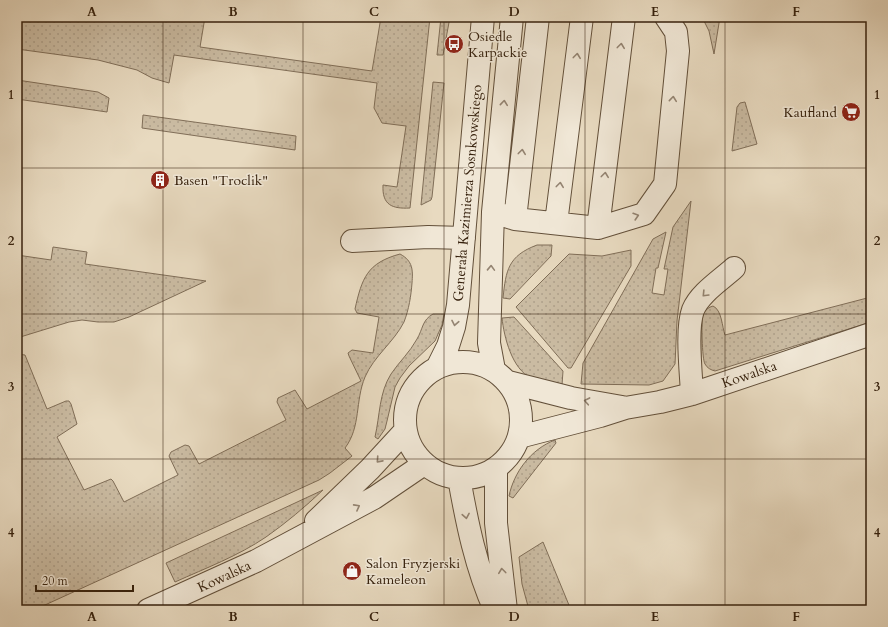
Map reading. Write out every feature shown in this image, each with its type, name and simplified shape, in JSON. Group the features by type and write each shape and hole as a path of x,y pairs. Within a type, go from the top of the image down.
{"street":[{"name":"Generała Kazimierza Sosnkowskiego","path":"438,366 448,346 454,327 458,305 483,17"},
{"name":"Generała Kazimierza Sosnkowskiego","path":"501,376 489,344 493,212 512,17"},
{"path":"515,219 538,17"},
{"path":"556,223 582,17"},
{"path":"598,228 624,17"},
{"path":"493,212 515,219 598,228 644,214 665,184 678,51 676,32 666,17"},
{"path":"352,240 428,237 464,238"},
{"path":"692,394 690,329 693,310 703,296 734,268"},
{"name":"Kowalska","path":"519,438 625,408 660,402 692,394 871,334"},
{"path":"456,361 476,362 501,376 518,399 521,418 519,438 510,454 496,468 478,476 459,478 440,474 424,464 412,449 405,431 405,411 411,393 422,377 438,366 456,361"},
{"name":"Kowalska","path":"501,376 571,398 625,408"},
{"name":"Kowalska","path":"298,538 370,469 405,431"},
{"name":"Kowalska","path":"148,610 256,561 374,498 424,464"},
{"path":"496,468 496,523 506,610"},
{"path":"459,478 467,527 494,610"}],"shaded area":[{"path":"17,17 205,17 200,47 372,71 381,17 430,17 410,208 398,208 393,206 386,201 384,197 383,185 397,187 406,126 382,123 374,108 377,83 174,55 169,83 152,78 137,70 98,60 17,49"},
{"path":"441,17 450,17 443,55 437,55"},
{"path":"702,17 720,17 714,54 709,31"},
{"path":"17,80 98,92 109,98 107,112 17,99"},
{"path":"433,82 444,83 432,197 431,200 421,205"},
{"path":"745,102 757,144 732,151 737,107 740,103"},
{"path":"143,115 296,136 295,150 142,128"},
{"path":"691,201 677,321 675,364 663,381 649,385 581,384 583,363 653,239 666,232 658,268 656,268 652,293 664,295 668,269 664,269 673,227"},
{"path":"537,245 552,245 551,256 510,299 503,298 507,272 510,265 520,254"},
{"path":"53,247 87,252 85,264 206,281 129,317 114,322 82,320 69,322 17,338 17,255 51,260"},
{"path":"631,250 631,266 571,368 568,368 516,307 569,254 602,256"},
{"path":"400,254 408,260 412,270 412,288 408,307 404,322 400,329 373,362 365,377 360,395 356,423 350,440 345,448 352,456 319,480 34,610 22,610 17,602 17,354 25,355 47,409 66,401 69,401 71,404 77,424 57,437 84,490 111,479 124,502 178,475 169,456 171,452 185,445 189,446 199,464 286,420 277,402 278,398 295,390 307,409 361,381 348,353 352,350 373,353 379,317 357,313 355,309 360,289 368,273 373,267 380,262"},
{"path":"871,297 871,322 715,371 709,369 705,364 702,317 705,311 712,306 718,311 725,335"},
{"path":"433,314 444,314 442,325 435,341 409,366 400,378 395,387 385,429 378,439 375,437 382,396 387,381 414,344 429,316"},
{"path":"514,317 563,371 562,385 531,378 524,374 519,368 510,352 502,318"},
{"path":"555,440 556,443 513,498 509,496 515,478 525,462 538,449"},
{"path":"323,490 302,509 255,544 175,582 166,563"},
{"path":"543,542 571,610 529,610 522,584 519,557"}],"place":[{"name":"Osiedle Karpackie","path":"454,44"},
{"name":"Kaufland","path":"851,112"},
{"name":"Basen \"Troclik\"","path":"160,180"},
{"name":"Salon Fryzjerski Kameleon","path":"352,571"}]}
